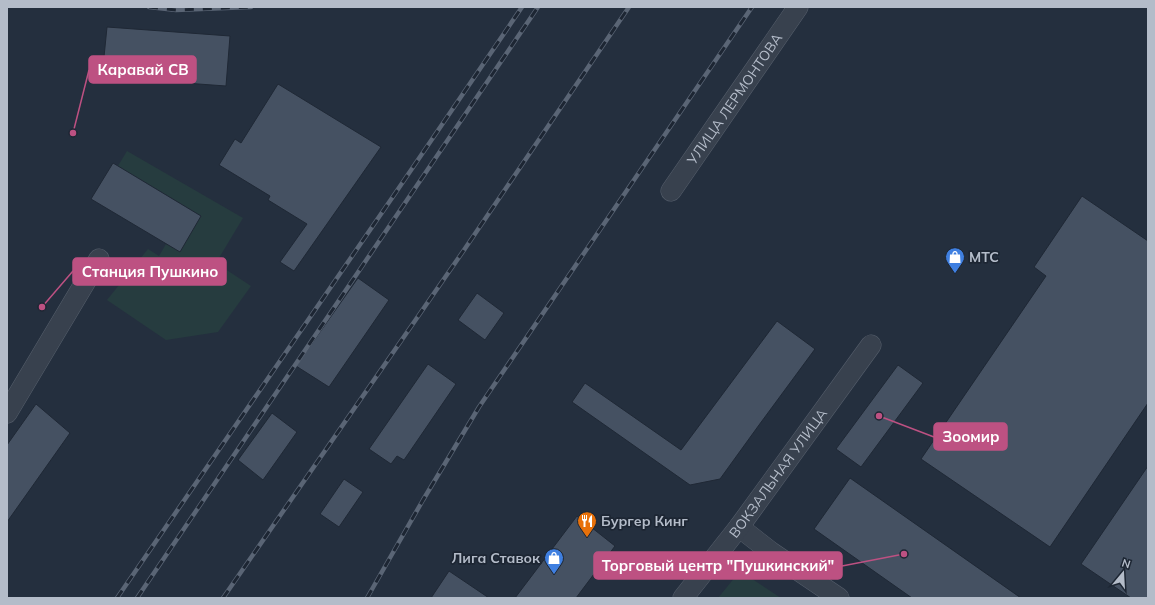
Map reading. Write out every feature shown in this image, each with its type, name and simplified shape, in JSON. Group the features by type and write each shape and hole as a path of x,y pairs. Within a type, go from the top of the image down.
{"street":[{"name":"УЛИЦА ЛЕРМОНТОВА","path":"670,191 798,7"},
{"path":"7,413 99,259"},
{"name":"ВОКЗАЛЬНАЯ УЛИЦА","path":"683,598 739,527 871,345"},
{"path":"739,527 771,552 839,598"}],"green space":[{"path":"127,151 243,218 216,263 251,286 218,332 166,340 107,300 148,249 159,256 166,244 180,251 201,216 118,166"},
{"path":"740,571 781,598 718,598"}],"building":[{"path":"107,27 230,36 226,86 102,77"},
{"path":"278,84 381,147 294,271 280,262 307,224 268,200 270,196 219,165 235,139 241,143"},
{"path":"113,163 201,216 180,252 91,199"},
{"path":"1082,196 1148,241 1148,403 1050,547 921,459 1046,276 1034,267"},
{"path":"358,278 389,300 329,387 296,366"},
{"path":"477,293 504,313 485,340 458,320"},
{"path":"777,321 815,349 720,479 690,485 572,402 585,383 681,450"},
{"path":"428,364 456,384 404,460 397,456 391,464 369,449"},
{"path":"898,365 923,383 861,467 836,449"},
{"path":"36,404 70,433 7,522 7,445"},
{"path":"272,413 297,432 263,480 238,460"},
{"path":"1148,466 1148,598 1131,598 1081,564"},
{"path":"850,478 1021,598 912,598 814,529"},
{"path":"344,479 363,492 339,527 320,514"},
{"path":"577,516 615,546 576,598 515,598"},
{"path":"449,571 489,598 431,598"}],"railway":[{"path":"149,7 176,10 251,7"},
{"path":"117,598 522,7"},
{"path":"137,598 538,7"},
{"path":"223,598 464,250 629,7"},
{"path":"367,598 423,500 479,407 752,7"}],"place":[{"name":"Каравай СВ","path":"73,133"},
{"name":"МТС","path":"955,274"},
{"name":"Станция Пушкино","path":"42,307"},
{"name":"Зоомир","path":"879,416"},
{"name":"Бургер Кинг","path":"587,538"},
{"name":"Торговый центр \"Пушкинский\"","path":"904,554"},
{"name":"Лига Ставок","path":"554,575"}]}
